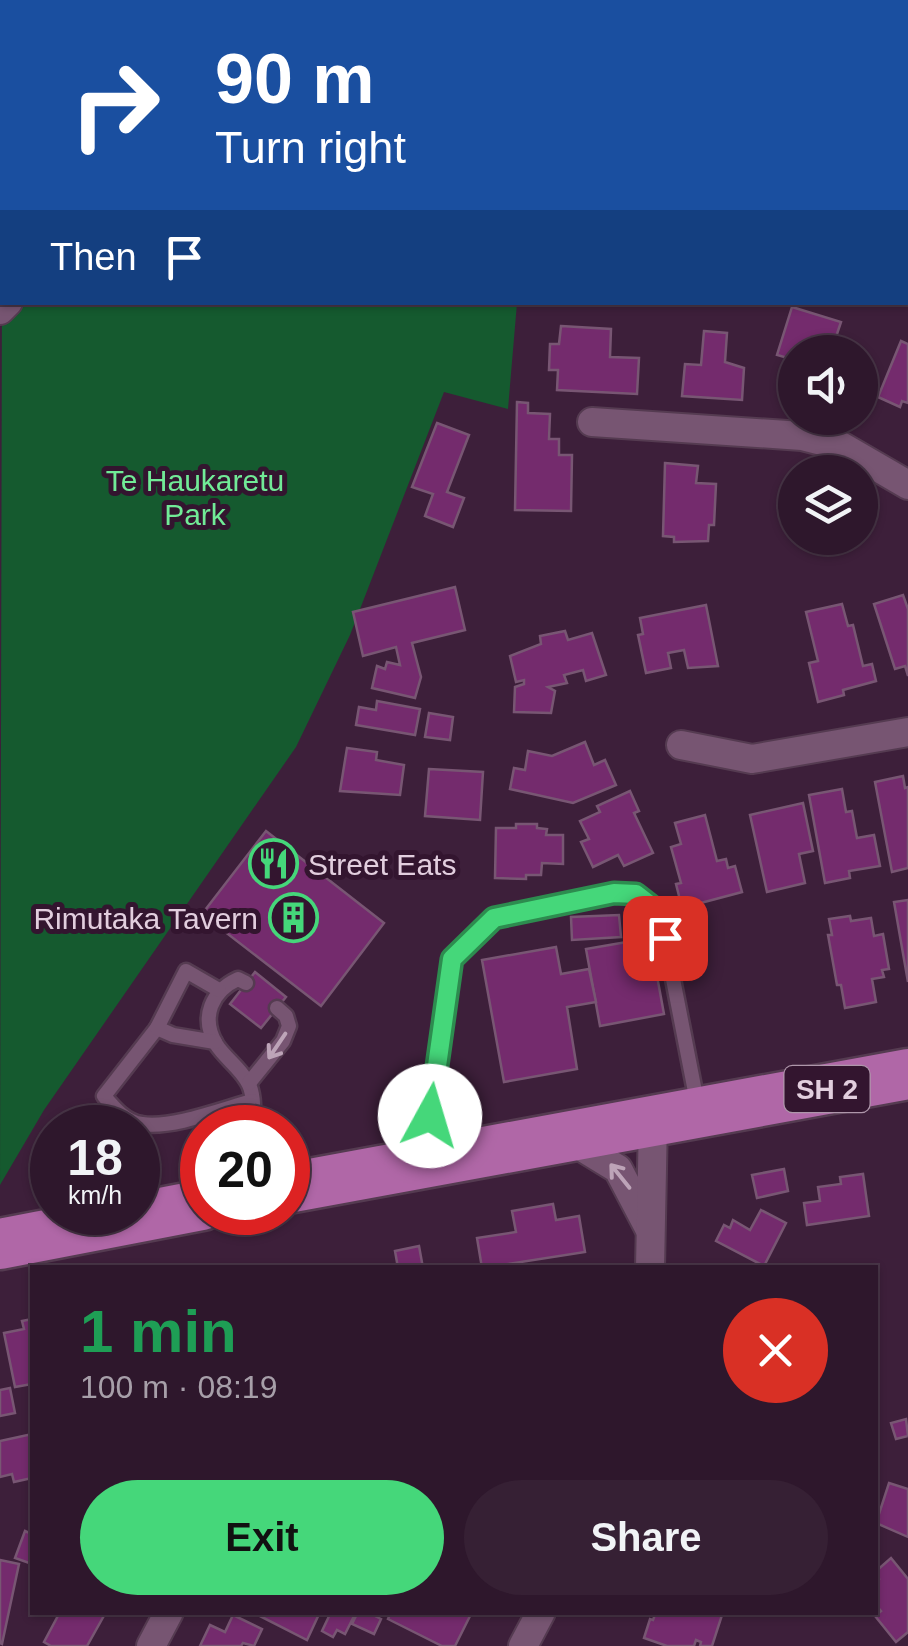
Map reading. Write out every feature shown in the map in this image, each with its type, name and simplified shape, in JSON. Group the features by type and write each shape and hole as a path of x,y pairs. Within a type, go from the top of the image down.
{"highway":[{"name":"SH 2","path":"310,1184 908,1074"},
{"path":"0,1244 180,1209"}],"street":[{"path":"592,422 802,436 841,446 908,485"},
{"path":"681,745 752,759 908,732"},
{"path":"650,1265 652,1236 676,1116"},
{"path":"566,1137 618,1169 652,1236"},
{"path":"150,1646 167,1615"},
{"path":"523,1646 539,1615"}],"lane":[{"path":"436,1161 430,1116 452,959 494,918 584,898 636,894 654,908 665,938 676,1116"},
{"path":"219,990 186,971 157,1028 104,1096 118,1113 142,1124 172,1122 252,1102"},
{"path":"246,984 238,979 219,990 208,1016 215,1042 249,1083 252,1105"},
{"path":"249,1083 289,1026 286,1016 277,1008"},
{"path":"157,1028 173,1035 215,1042"}],"green space":[{"name":"Te Haukaretu Park","path":"2,305 517,305 508,409 444,392 350,635 296,747 47,1105 30,1105 30,1134 0,1185"}],"building":[{"path":"792,307 841,322 837,335 783,335"},
{"path":"561,326 611,329 610,357 639,358 637,394 557,390 558,370 549,370 550,344 559,344"},
{"path":"704,331 727,333 725,362 744,368 742,400 682,396 685,364 701,365"},
{"path":"901,341 908,344 908,403 902,401 900,407 878,397"},
{"path":"517,402 528,403 528,413 550,414 549,439 559,439 559,455 572,455 571,511 515,510"},
{"path":"437,423 469,435 447,492 464,498 453,527 425,516 433,494 412,487"},
{"path":"665,463 698,466 696,483 716,484 714,525 709,525 708,541 674,542 674,537 663,536"},
{"path":"455,587 465,630 412,643 421,677 415,698 372,688 377,666 385,669 387,662 400,665 396,647 363,656 353,612"},
{"path":"903,595 908,609 908,676 905,666 895,669 874,604"},
{"path":"842,604 848,626 853,625 863,666 872,664 876,681 818,702 809,663 818,661 806,612"},
{"path":"706,605 718,666 688,668 684,650 668,653 671,668 646,673 638,635 643,634 640,618"},
{"path":"565,631 568,640 592,633 606,675 586,681 583,670 564,675 567,683 548,687 555,691 551,713 514,712 515,687 524,684 524,680 516,682 510,656 541,644 540,636"},
{"path":"377,701 420,709 415,735 356,725 359,707 376,710"},
{"path":"429,713 453,717 450,740 425,737"},
{"path":"585,742 594,765 605,760 616,785 573,803 510,789 514,768 525,770 528,751 552,756"},
{"path":"347,748 377,752 376,760 404,765 400,795 340,791"},
{"path":"429,769 483,772 480,820 425,816"},
{"path":"903,776 905,788 908,787 908,868 892,872 875,782"},
{"path":"842,789 846,812 852,811 857,838 874,835 880,866 849,871 850,878 825,883 809,795"},
{"path":"630,791 639,811 634,813 653,853 624,866 618,855 593,867 581,842 589,839 580,821 600,812 597,806"},
{"path":"803,803 813,851 799,854 805,883 767,892 750,815"},
{"path":"705,815 717,861 726,859 728,868 735,866 742,892 682,908 676,884 681,883 671,847 681,844 675,823"},
{"path":"516,824 537,824 537,828 547,829 546,835 563,835 563,864 542,863 541,875 526,875 526,879 495,878 496,828 516,828"},
{"name":"Rimutaka Tavern","path":"266,831 384,923 321,1006 202,914"},
{"path":"908,900 908,982 894,902"},
{"path":"619,915 621,937 572,940 571,917"},
{"path":"850,916 851,921 871,918 874,936 883,934 889,969 882,970 884,977 872,979 876,1002 845,1008 828,935 832,935 829,919"},
{"path":"650,938 664,1014 600,1026 586,949"},
{"path":"556,947 561,974 589,969 596,1002 567,1007 577,1069 504,1082 482,960"},
{"path":"255,972 286,997 261,1028 230,1004"},
{"path":"784,1169 788,1191 757,1198 752,1175"},
{"path":"863,1174 869,1216 807,1225 804,1203 820,1201 818,1187 841,1184 840,1177"},
{"path":"553,1204 556,1220 579,1216 585,1252 482,1265 477,1238 516,1232 512,1211"},
{"path":"761,1210 786,1223 765,1265 716,1241 724,1225 730,1228 733,1220 750,1230"},
{"path":"419,1246 422,1265 397,1265 395,1251"},
{"path":"30,1319 30,1384 15,1387 4,1333 24,1329 22,1321"},
{"path":"10,1388 15,1413 0,1416 0,1390"},
{"path":"906,1419 908,1436 896,1439 891,1423"},
{"path":"30,1434 30,1478 14,1482 12,1474 0,1477 0,1441"},
{"path":"889,1483 908,1489 908,1537 878,1524"},
{"path":"25,1531 30,1533 30,1563 15,1558"},
{"path":"891,1558 908,1579 908,1632 896,1642 875,1616 881,1611 878,1569"},
{"path":"0,1560 19,1564 2,1644 0,1643"},
{"path":"58,1615 104,1615 87,1646 51,1646 44,1642"},
{"path":"233,1615 262,1629 254,1646 200,1646 210,1625 225,1632"},
{"path":"258,1615 319,1615 307,1640"},
{"path":"330,1615 354,1616 345,1634 337,1630 333,1637 322,1631"},
{"path":"356,1615 381,1619 374,1634 352,1624"},
{"path":"390,1615 470,1616 455,1646 442,1646 388,1619"},
{"path":"655,1615 722,1615 712,1646 700,1646 701,1642 696,1640 694,1646 667,1646 644,1638 650,1619"}],"place":[{"name":"Street Eats","path":"273,864"},
{"name":"Rimutaka Tavern","path":"293,918"}],"route":[{"path":"430,1116 452,959 494,918 614,893 636,894 654,908 665,938"}]}
